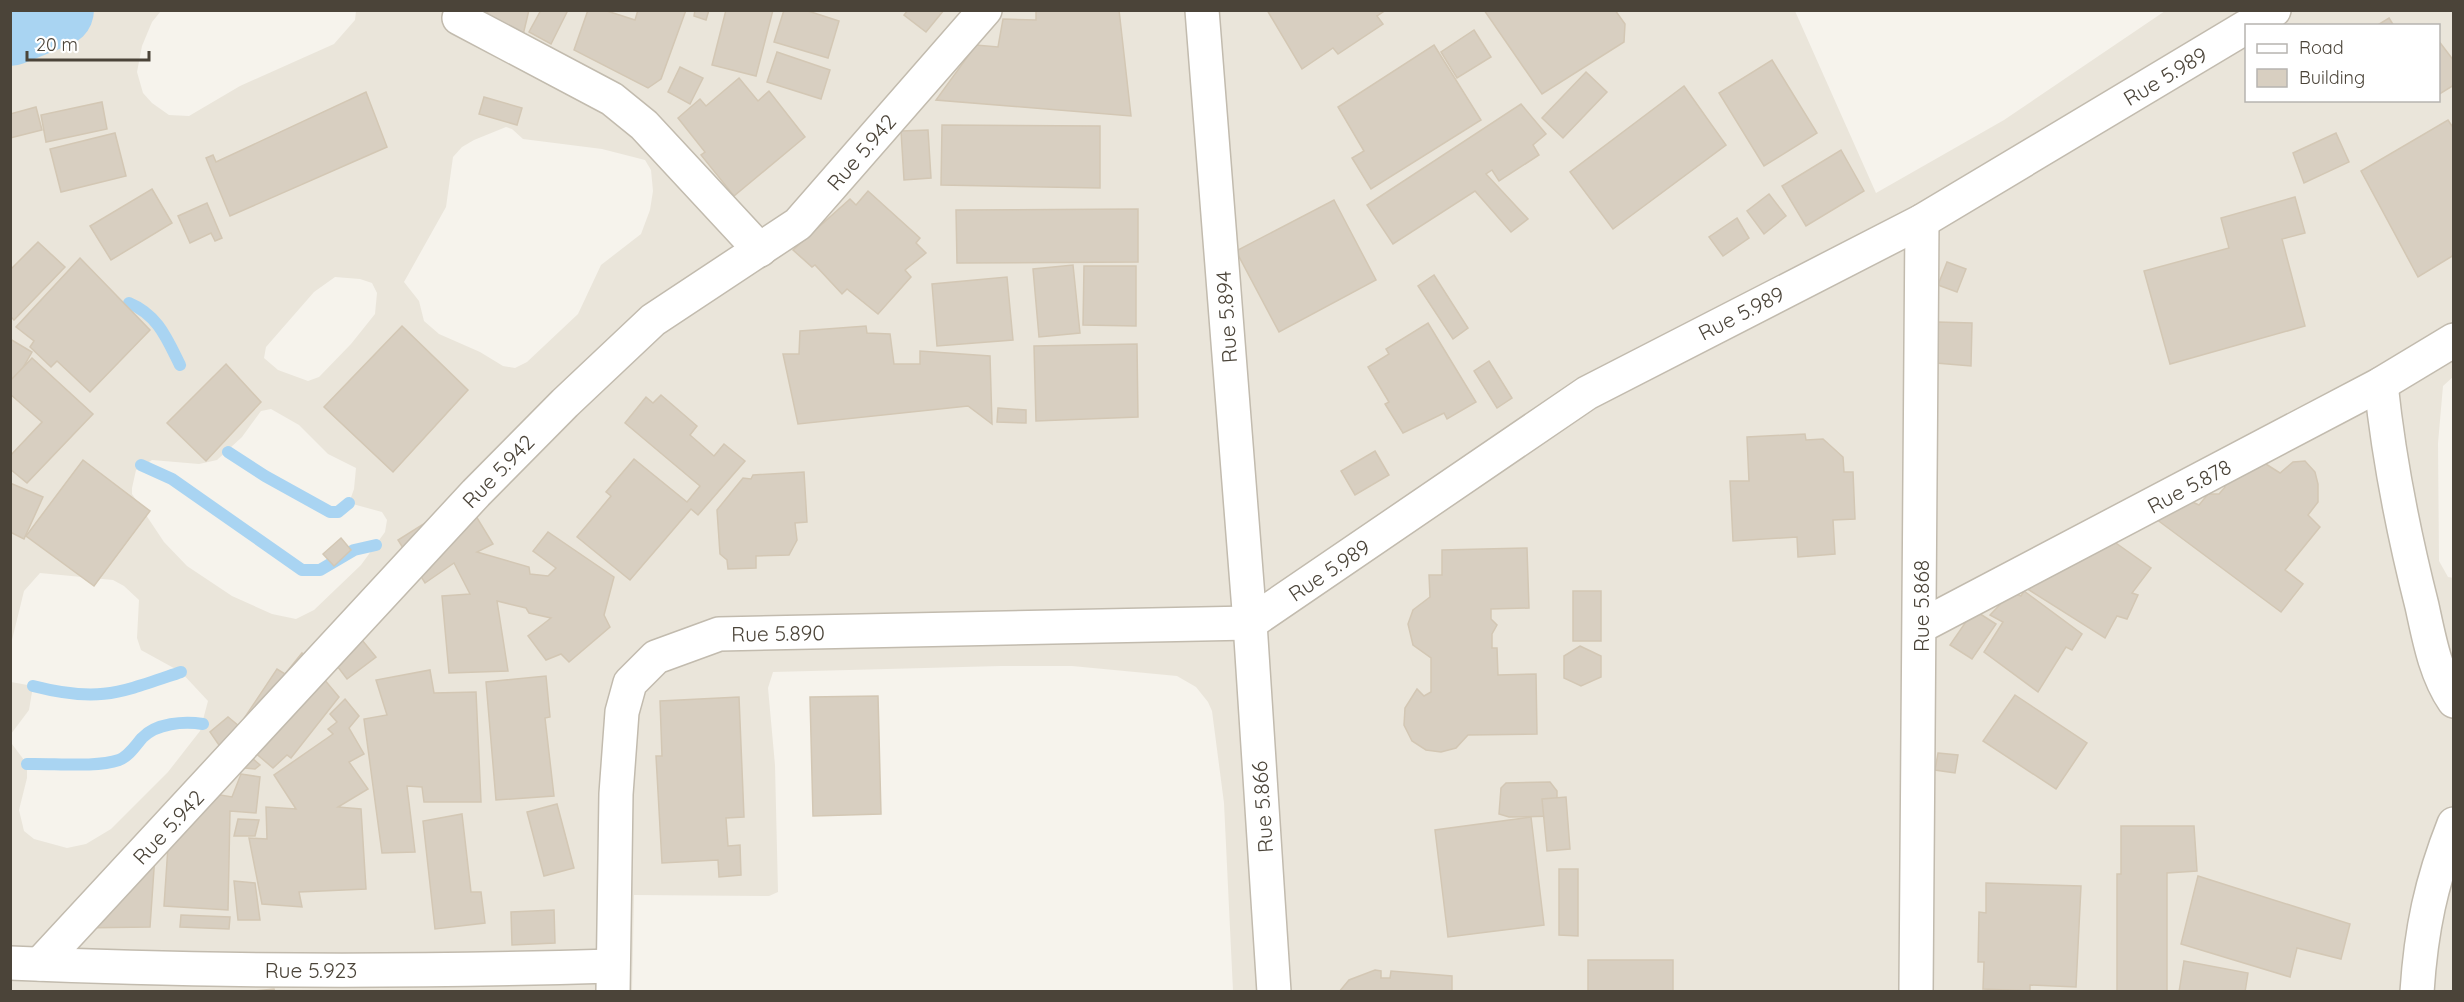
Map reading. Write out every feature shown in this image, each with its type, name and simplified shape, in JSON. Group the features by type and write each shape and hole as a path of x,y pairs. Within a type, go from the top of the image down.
{"street":[{"name":"Rue 5.942","path":"25,964 565,403 653,320 798,224 985,10"},
{"name":"Rue 5.894","path":"1202,10 1250,624"},
{"name":"Rue 5.989","path":"2251,24 2274,10"},
{"path":"459,18 612,99 644,125 760,250"},
{"name":"Rue 5.989","path":"1250,624 1587,393 1922,221 2245,28"},
{"name":"Rue 5.868","path":"1917,992 1922,221"},
{"name":"Rue 5.878","path":"1921,626 2381,384 2454,340"},
{"path":"2381,384 2389,459 2415,577 2436,663 2454,701"},
{"name":"Rue 5.890","path":"613,979 616,794 622,712 630,683 656,657 719,634 1250,624"},
{"name":"Rue 5.866","path":"1250,624 1274,992"},
{"path":"2417,992 2421,937 2436,868 2454,824"},
{"name":"Rue 5.923","path":"25,964 173,981 458,971 613,979"}],"shaded area":[{"path":"11,11 161,11 152,22 142,46 137,72 143,93 152,103 169,115 189,116 240,86 334,44 355,20 356,11 1795,11 1876,193 2004,120 2165,11 2453,11 2454,376 2443,386 2438,443 2439,561 2448,577 2454,578 2453,991 1233,991 1224,803 1212,711 1208,702 1196,687 1177,676 1072,666 1001,666 773,672 768,688 775,765 778,892 769,896 634,895 632,991 11,991 11,734 12,744 27,764 27,778 19,810 24,831 34,839 67,848 86,844 111,829 168,772 200,731 208,701 181,672 141,650 137,638 139,600 124,586 113,580 40,573 24,591 11,644","holes":["506,127 512,129 523,139 602,149 645,160 651,170 653,191 650,210 641,234 601,265 578,314 527,362 515,368 503,366 480,352 439,334 424,321 419,301 404,282 446,207 453,157 462,147 474,140","335,277 360,279 372,283 377,293 375,314 351,344 319,377 308,381 278,370 264,358 266,347 314,292","271,409 299,425 328,454 356,468 354,489 349,503 382,512 387,520 385,532 361,565 314,610 296,619 272,614 232,596 187,566 164,542 132,494 136,470 152,460 199,464 217,460 242,437 261,411"]},
{"path":"11,682 33,686 29,710 11,734"}],"building":[{"path":"488,10 529,10 523,35 485,26"},
{"path":"541,10 568,10 551,44 529,32"},
{"path":"588,10 604,10 635,20 638,10 686,10 661,79 648,88 574,50"},
{"path":"695,10 709,10 706,20 694,16"},
{"path":"726,10 773,10 756,76 712,65"},
{"path":"784,10 805,10 839,21 828,58 774,42"},
{"path":"908,10 944,10 926,32 904,15"},
{"path":"1036,10 1119,10 1131,116 936,100 976,45 998,47 1003,19 1036,20"},
{"path":"1267,10 1386,10 1377,16 1383,24 1338,54 1333,48 1302,69"},
{"path":"1484,10 1615,10 1625,24 1624,42 1542,94"},
{"path":"2389,18 2393,24 2379,24"},
{"path":"1474,30 1491,57 1457,78 1441,52"},
{"path":"2440,43 2454,61 2454,85 2440,94"},
{"path":"1434,45 1481,120 1371,189 1352,158 1364,151 1338,107"},
{"path":"777,52 830,70 821,99 767,82"},
{"path":"1772,60 1817,133 1764,166 1719,93"},
{"path":"680,67 703,78 690,104 668,92"},
{"path":"1586,72 1607,92 1563,138 1542,118"},
{"path":"739,78 758,101 769,91 805,137 734,196 701,155 705,152 678,118 700,99 706,106"},
{"path":"1684,86 1726,145 1613,229 1570,172"},
{"path":"366,92 387,147 230,216 206,158 213,155 216,162"},
{"path":"484,97 522,108 517,125 479,114"},
{"path":"102,102 107,129 46,142 41,115"},
{"path":"1521,104 1546,134 1533,145 1539,155 1499,181 1492,170 1486,174 1528,219 1511,232 1475,191 1393,244 1367,205"},
{"path":"36,107 42,130 10,138 10,114"},
{"path":"2448,120 2454,129 2454,255 2418,277 2361,171"},
{"path":"942,125 1100,126 1100,188 941,185"},
{"path":"928,130 931,178 904,180 901,131"},
{"path":"115,133 126,176 61,192 50,149"},
{"path":"2336,133 2349,162 2304,183 2293,153"},
{"path":"1841,150 1864,191 1806,226 1782,186"},
{"path":"152,189 172,223 111,260 90,226"},
{"path":"868,191 920,238 916,243 926,253 905,270 911,277 878,314 847,289 842,294 815,265 812,267 793,250 850,199 856,205"},
{"path":"1769,194 1786,216 1764,234 1747,211"},
{"path":"2295,197 2305,233 2282,239 2305,326 2170,364 2144,271 2229,248 2221,218"},
{"path":"1334,200 1376,280 1279,332 1236,251"},
{"path":"207,203 222,238 215,241 211,233 190,243 178,216"},
{"path":"1138,209 1138,262 957,263 956,210"},
{"path":"1737,218 1749,238 1723,256 1709,237"},
{"path":"38,242 65,267 14,320 10,316 10,270"},
{"path":"80,258 150,330 90,392 57,361 51,367 30,347 34,341 16,327"},
{"path":"1947,262 1966,269 1957,292 1938,285"},
{"path":"1073,265 1080,333 1039,337 1033,269"},
{"path":"1084,266 1136,266 1136,326 1083,325"},
{"path":"1434,275 1468,328 1453,339 1418,286"},
{"path":"1007,277 1013,340 937,346 932,284"},
{"path":"1937,322 1972,323 1971,366 1936,363"},
{"path":"1428,323 1476,402 1447,419 1444,413 1403,433 1385,404 1389,402 1368,367 1389,354 1386,349"},
{"path":"402,326 468,390 393,472 324,407"},
{"path":"866,326 867,333 890,334 894,364 920,364 920,351 990,356 992,424 968,406 798,424 783,354 799,354 800,331"},
{"path":"10,339 32,352 13,385 10,384"},
{"path":"1137,344 1138,417 1036,421 1034,346"},
{"path":"32,358 93,414 27,483 10,469 10,456 42,422 10,394 10,381"},
{"path":"1489,361 1512,398 1497,408 1474,371"},
{"path":"226,364 261,402 206,461 167,423"},
{"path":"661,395 697,426 690,435 714,456 724,444 745,461 698,515 691,509 630,580 577,537 611,496 606,492 634,459 687,502 700,486 625,423 646,397 653,403"},
{"path":"998,408 1026,410 1026,423 997,422"},
{"path":"1805,434 1806,440 1823,439 1843,457 1844,472 1853,472 1855,519 1833,520 1835,554 1798,557 1797,537 1733,541 1730,481 1749,481 1747,437"},
{"path":"1375,451 1389,475 1355,495 1341,471"},
{"path":"2258,459 2280,473 2293,462 2305,461 2315,472 2318,484 2318,502 2308,515 2320,527 2285,570 2303,584 2281,612 2156,519 2177,495 2199,505 2208,494 2219,494 2225,487 2219,481"},
{"path":"83,460 150,511 94,586 26,536"},
{"path":"804,472 807,522 795,523 797,540 789,555 756,556 756,568 728,569 727,560 720,554 717,510 743,478 751,479 753,475"},
{"path":"10,483 43,497 24,539 10,532"},
{"path":"465,498 493,544 477,552 529,567 530,574 548,576 556,568 533,551 548,532 614,577 604,615 610,627 569,662 561,654 546,660 528,636 551,618 529,613 526,608 497,601 508,671 449,673 442,596 470,594 454,563 425,583 398,540"},
{"path":"341,538 351,550 334,566 323,554"},
{"path":"2113,541 2151,568 2132,593 2138,595 2127,619 2117,616 2105,638 2029,590 2057,547"},
{"path":"1527,548 1529,608 1491,609 1491,619 1497,625 1492,634 1492,648 1497,648 1498,675 1536,674 1537,734 1468,735 1456,748 1441,752 1426,750 1412,741 1404,725 1405,708 1417,689 1424,696 1431,692 1431,658 1413,645 1408,624 1413,610 1430,597 1429,575 1442,575 1442,550"},
{"path":"1573,591 1601,591 1601,641 1573,641"},
{"path":"2024,591 2082,634 2072,650 2066,647 2038,692 1984,652 2003,622 1990,615 2012,592 2021,596"},
{"path":"1974,610 1996,624 1972,659 1950,645"},
{"path":"362,640 376,657 347,679 334,662"},
{"path":"1580,646 1601,656 1601,677 1581,686 1564,678 1564,656"},
{"path":"302,653 339,697 291,758 287,755 273,768 240,740 236,744 260,765 255,769 234,767 210,732 228,717 239,726 277,669 285,674"},
{"path":"430,670 434,693 476,692 481,802 424,802 422,787 407,786 415,852 382,853 364,719 387,715 376,680"},
{"path":"546,676 550,717 545,718 554,796 496,800 486,682"},
{"path":"2015,695 2087,743 2056,789 1983,741"},
{"path":"878,696 881,814 813,816 810,697"},
{"path":"739,697 744,817 726,818 728,846 740,845 741,875 719,877 718,860 662,863 656,756 662,756 660,701"},
{"path":"345,699 359,716 349,728 364,754 349,762 368,789 338,807 361,809 366,889 299,892 302,907 262,904 249,838 267,839 266,807 296,809 274,775 333,734 328,729 337,722 330,714"},
{"path":"1938,753 1958,755 1955,773 1935,770"},
{"path":"241,774 260,777 256,813 230,811 228,910 164,906 171,802 203,792 232,797"},
{"path":"1550,782 1557,791 1557,816 1509,817 1499,814 1501,788 1506,783"},
{"path":"1566,797 1570,849 1547,851 1542,799"},
{"path":"557,804 574,868 544,876 527,812"},
{"path":"462,814 471,892 481,892 485,923 435,929 423,821"},
{"path":"1531,817 1544,925 1448,937 1435,830"},
{"path":"238,819 259,820 255,836 234,836"},
{"path":"2121,826 2194,826 2197,871 2167,873 2167,992 2117,992 2117,874 2121,874"},
{"path":"156,840 150,927 79,928"},
{"path":"1559,869 1578,869 1578,936 1559,935"},
{"path":"2198,876 2350,924 2341,959 2297,948 2290,977 2181,944"},
{"path":"234,881 255,883 260,920 238,920"},
{"path":"1986,883 2081,886 2076,987 2030,985 2030,991 1983,989 1984,962 1978,962 1979,912 1986,913"},
{"path":"554,910 555,943 512,945 511,912"},
{"path":"181,915 230,917 229,929 180,927"},
{"path":"1588,960 1673,960 1673,992 1588,992"},
{"path":"2184,961 2248,973 2245,992 2179,992"},
{"path":"1375,970 1381,971 1381,978 1390,978 1391,971 1452,976 1452,992 1339,992 1349,980"},
{"path":"274,989 275,992 244,992"}],"waterway":[{"path":"10,29 57,10"},
{"path":"129,303 154,321 166,337 180,365"},
{"path":"228,452 265,476 330,512 338,512 349,503"},
{"path":"141,465 172,479 302,570 320,570 354,550 376,545"},
{"path":"33,686 92,695 124,690 181,672"},
{"path":"27,764 86,765 119,760 155,729 179,723 203,724"}]}
